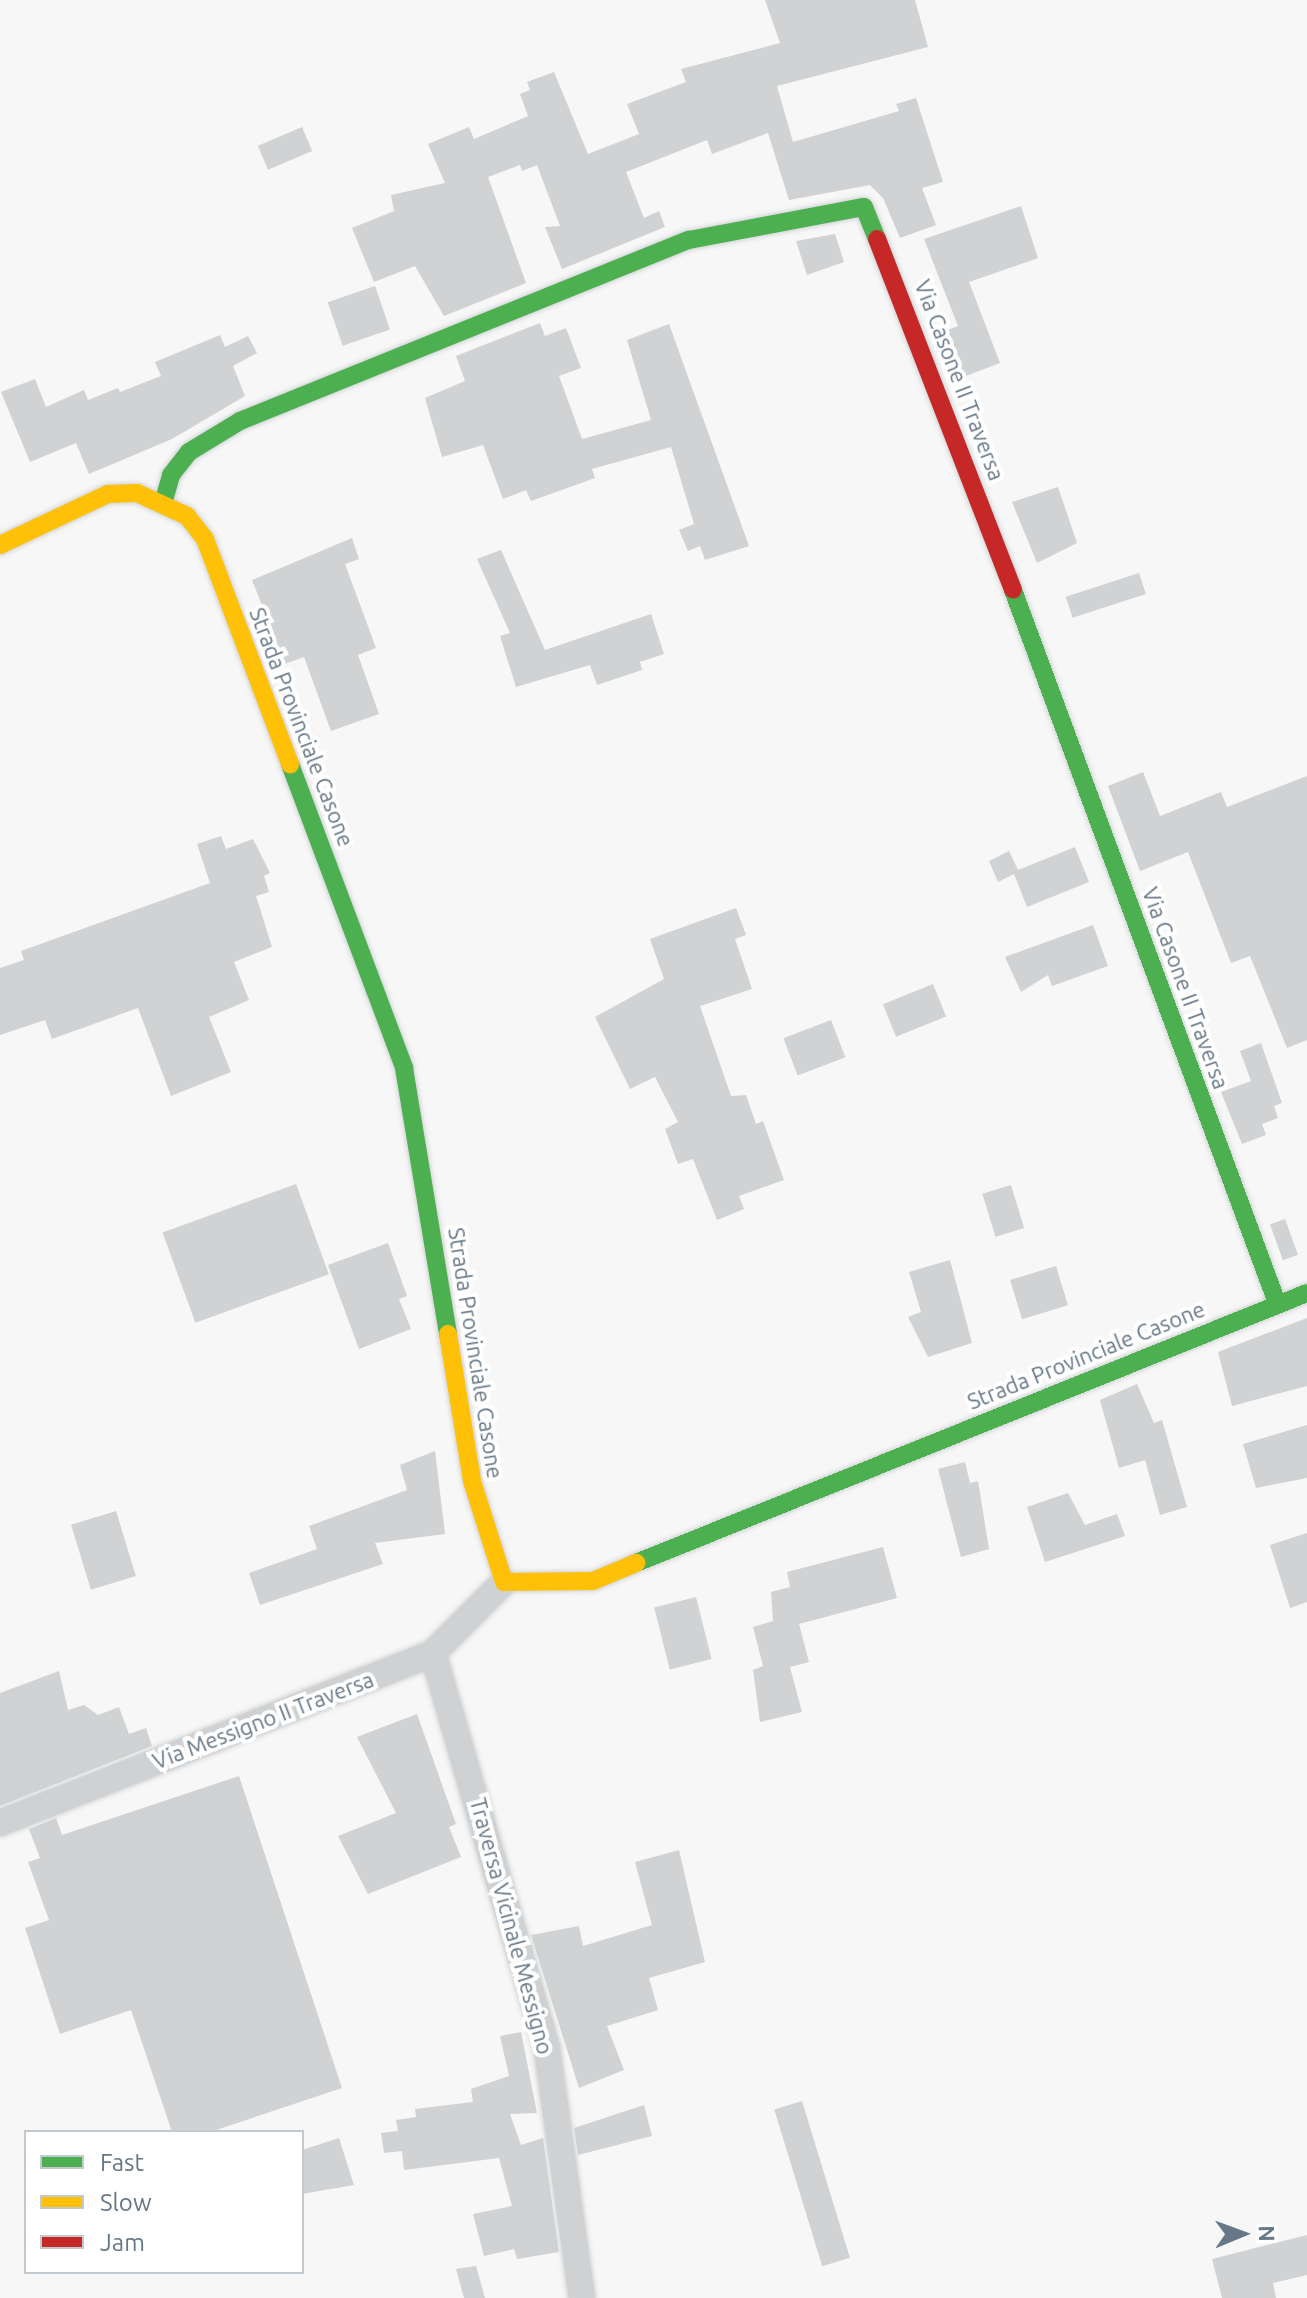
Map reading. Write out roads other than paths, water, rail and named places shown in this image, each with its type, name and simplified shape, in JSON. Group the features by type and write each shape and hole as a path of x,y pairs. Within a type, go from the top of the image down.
{"street":[{"name":"Via Casone II Traversa","path":"164,500 171,475 189,452 254,415 689,240 864,207 939,388 1277,1303"},
{"path":"0,545 108,494 164,500"},
{"name":"Strada Provinciale Casone","path":"164,500 205,539 404,1068 472,1481 504,1582 593,1581 1307,1293"},
{"name":"Via Messigno II Traversa","path":"0,1823 433,1653 504,1582"},
{"name":"Traversa Vicinale Messigno","path":"433,1653 547,2049 582,2298"}]}
